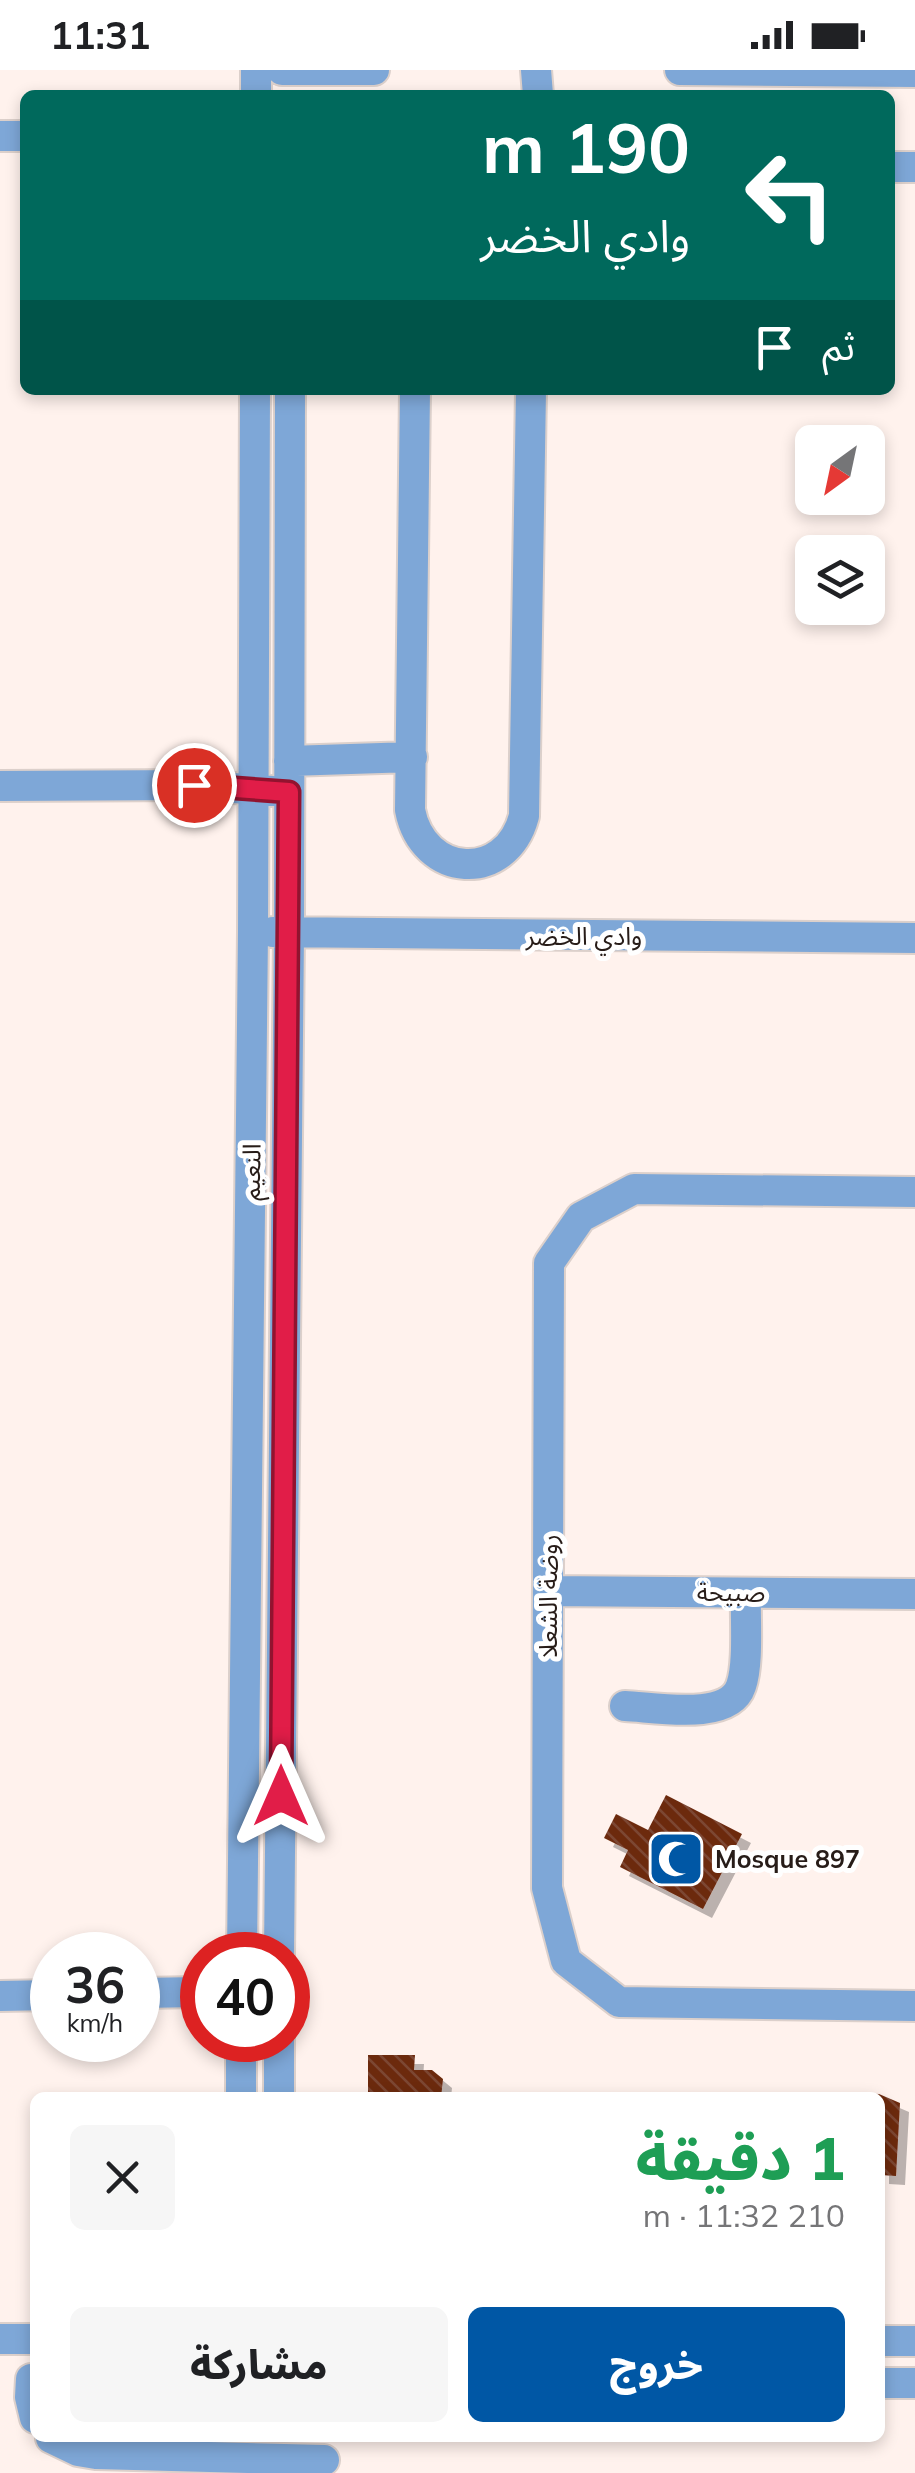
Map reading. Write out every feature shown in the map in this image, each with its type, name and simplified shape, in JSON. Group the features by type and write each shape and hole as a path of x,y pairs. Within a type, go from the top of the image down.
{"street":[{"path":"282,70 374,70"},
{"path":"680,70 915,72"},
{"name":"النعيم","path":"242,1932 255,395"},
{"name":"النعيم","path":"279,1932 290,395"},
{"path":"416,395 410,810 414,826 434,853 448,861 482,863 510,846 520,832 524,816 531,395"},
{"path":"0,786 194,785 253,791 289,777 412,756"},
{"name":"وادي الخضر","path":"253,931 915,938"},
{"name":"روضة الشعلا","path":"915,1192 634,1189 580,1217 548,1263 547,1888 566,1961 618,2002 915,2006"},
{"name":"صبيحة","path":"548,1592 915,1594"},
{"path":"624,1706 706,1709 728,1703 741,1685 746,1592"},
{"path":"0,1996 30,1995"},
{"path":"241,2062 241,2092"},
{"path":"278,2092 279,2062"},
{"path":"0,2339 30,2339"},
{"path":"885,2342 915,2342"},
{"path":"885,2383 915,2384"},
{"path":"59,2442 96,2454 324,2460"}],"building":[{"name":"Mosque 897","path":"666,1795 742,1834 703,1909 620,1867 628,1850 604,1838 616,1814 648,1830"},
{"path":"368,2055 415,2055 414,2070 432,2070 443,2079 442,2092 368,2092"},
{"path":"885,2097 900,2103 896,2176 885,2175"}],"place":[{"name":"Mosque 897","path":"676,1859"}],"route":[{"path":"194,785 289,792 281,1796"}]}
